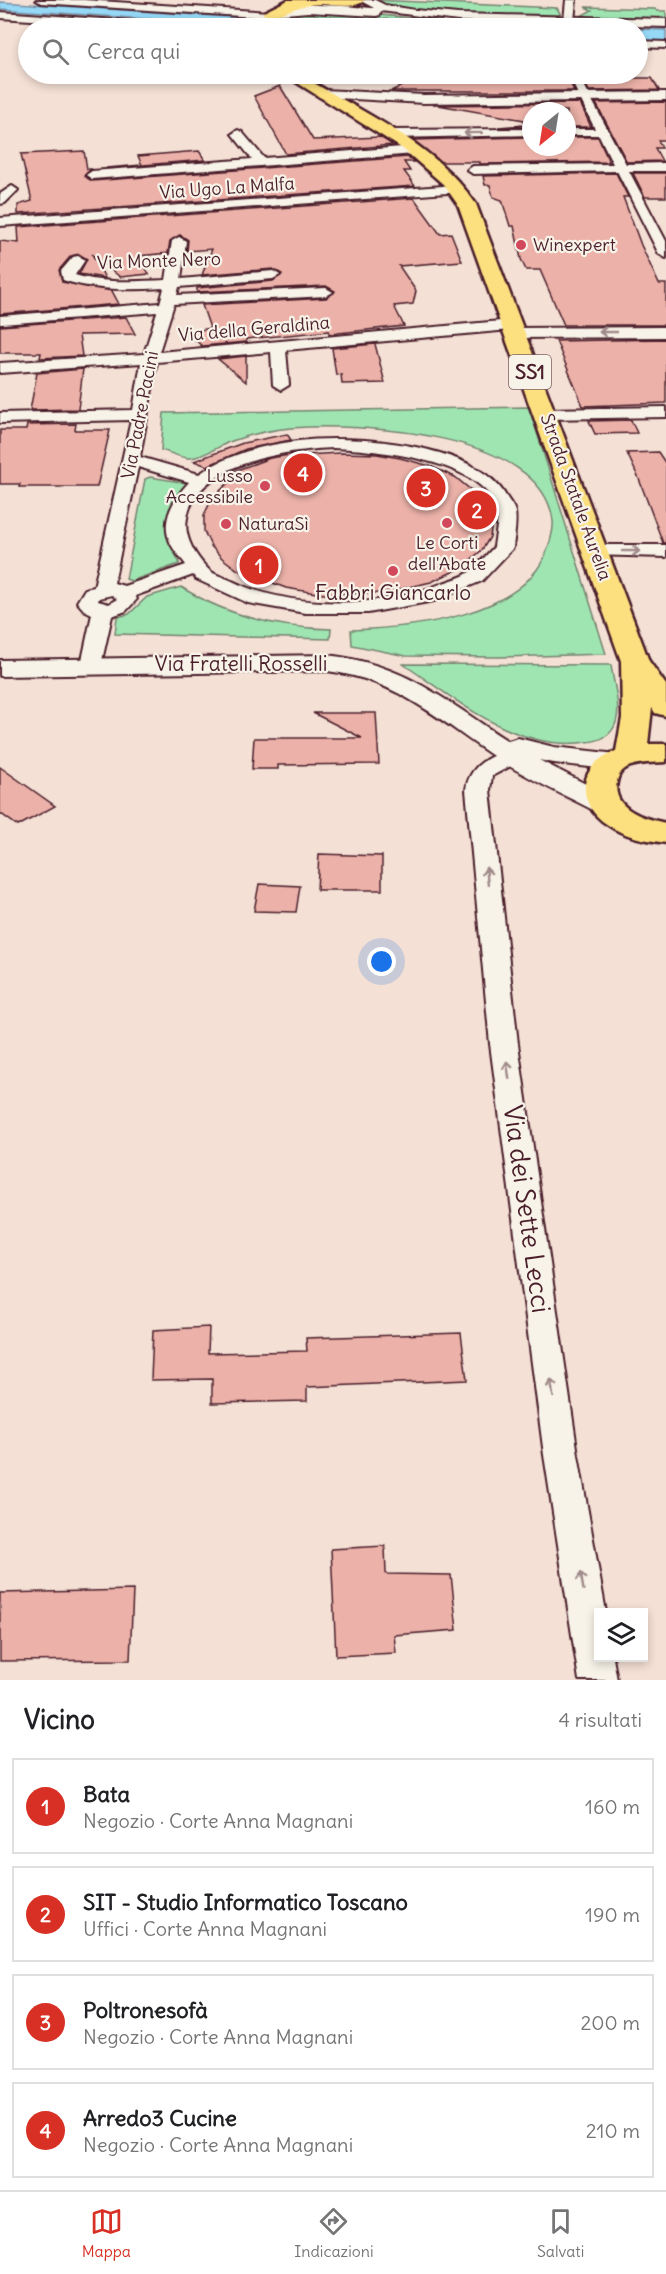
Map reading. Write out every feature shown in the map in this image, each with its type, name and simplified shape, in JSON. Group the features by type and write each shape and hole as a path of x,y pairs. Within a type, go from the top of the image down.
{"main road":[{"path":"270,14 295,2 359,0"},
{"name":"Strada Statale Aurelia","path":"307,84 343,105 372,107 393,134 437,168 457,189 467,204 635,662 666,707"},
{"name":"Strada Statale Aurelia","path":"623,758 637,718 635,662"},
{"path":"623,758 666,753"},
{"name":"SS1","path":"605,805 598,789 599,780 602,773 623,758"},
{"path":"605,805 618,817 660,836"}],"street":[{"path":"41,0 270,14 308,8 498,18"},
{"path":"365,0 377,8 426,15"},
{"path":"569,18 571,0"},
{"path":"323,1 376,12"},
{"path":"0,15 44,18"},
{"path":"648,23 666,23"},
{"path":"648,44 666,45"},
{"path":"578,84 666,254"},
{"path":"324,94 372,107"},
{"path":"343,105 372,107 424,99 666,96"},
{"path":"393,134 522,132"},
{"path":"576,132 604,132"},
{"path":"238,134 260,161"},
{"path":"92,175 415,150"},
{"path":"473,170 666,167"},
{"name":"Via Ugo La Malfa","path":"0,222 457,189"},
{"path":"0,200 12,190"},
{"path":"642,206 658,206"},
{"name":"Via Padre Pacini","path":"103,610 92,608 87,599 92,593 103,590 150,358 173,283 179,241"},
{"name":"Via Monte Nero","path":"78,260 72,265 68,274 70,278 79,282 118,285 273,275"},
{"path":"2,320 166,304 326,292"},
{"name":"Via della Geraldina","path":"0,368 514,329 666,332"},
{"path":"278,346 281,385"},
{"path":"545,414 666,412"},
{"path":"0,418 140,415"},
{"path":"333,443 391,447 438,458 481,480 501,499 507,513 508,527 504,546 484,570 445,592 398,604 333,609 278,603 230,588 195,568 184,555 180,545 176,525 181,504 201,480 228,465 285,448 333,443"},
{"path":"131,460 201,480"},
{"path":"596,551 666,551"},
{"path":"123,593 195,568"},
{"path":"91,665 103,610 116,608 125,603 127,599 123,593 115,590 103,590"},
{"name":"Via Fratelli Rosselli","path":"0,668 91,665 354,664 382,672 399,681 512,756 605,805"},
{"name":"Via Fratelli Rosselli","path":"466,724 534,751 554,755 623,758"},
{"name":"Via dei Sette Lecci","path":"512,756 483,771 478,780 477,790 504,1044 561,1455 598,1680"}],"green space":[{"path":"374,0 557,8 560,13 559,17 429,12 387,7"},
{"path":"585,7 655,9 666,11 666,20 579,17 592,10"},
{"path":"318,9 412,18 281,16 279,13"},
{"path":"529,407 606,654 497,657 406,656 352,645 351,630 404,626 464,614 492,604 516,590 536,571 548,548 553,528 553,521 542,491 517,468 483,451 443,439 400,431 321,427 291,428 259,433 229,442 191,458 161,450 164,413"},
{"path":"150,477 187,483 173,504 166,520 167,538 179,564 131,581 126,579 145,479"},
{"path":"181,587 234,613 272,623 331,629 330,639 115,634 117,617 129,614 147,597"},
{"path":"403,664 611,665 618,705 617,720 609,733 595,741 561,743 537,740 489,721"}],"water":[{"path":"0,2 246,18 132,18 0,9"},
{"path":"648,29 666,30 666,41 648,40"}],"building":[{"path":"648,78 652,78 659,90 589,91 586,84 648,84"},
{"path":"406,84 571,84 574,91 391,91"},
{"path":"280,86 313,140 380,137 393,145 286,154 254,96"},
{"path":"666,102 666,140 658,140 662,148 655,148 662,161 627,162 596,103"},
{"path":"576,103 580,103 591,127 576,127"},
{"path":"522,104 522,120 438,105"},
{"path":"522,137 522,156 576,156 576,137 598,137 609,162 480,164 480,162 441,162 413,140"},
{"path":"84,151 87,169 91,169 84,176 92,181 408,157 414,162 404,162 410,171 404,171 415,186 18,214 18,205 32,201 21,154"},
{"path":"199,151 205,160 106,168 142,165 138,156"},
{"path":"616,173 628,197 623,197 641,245 659,284 666,284 666,325 564,325 540,270 526,270 521,259 514,226 510,226 502,200 493,197 490,185 485,185 483,176"},
{"path":"633,173 666,173 666,197 645,197"},
{"path":"414,198 440,234 451,233 462,261 399,266 416,291 413,304 394,306 404,326 329,334 329,331 246,339 246,342 202,346 187,333 210,328 202,305 326,298 335,291 326,286 197,292 197,288 273,281 282,274 273,269 202,275 212,249 187,251 188,240 180,235 170,241 168,253 139,256 149,274 120,277 92,254 105,278 79,274 87,259 79,254 71,256 59,270 62,282 112,291 119,304 0,314 0,241 19,243 18,227"},
{"path":"126,317 135,334 79,335 82,356 40,358 41,353 0,353 0,326"},
{"path":"666,339 666,403 583,406 556,341"},
{"path":"375,344 385,383 342,384 341,374 336,375 332,348"},
{"path":"246,356 246,382 218,359"},
{"path":"83,369 78,409 30,410 37,373"},
{"path":"631,420 637,433 595,434 589,421"},
{"path":"76,424 75,430 110,430 97,487 19,487 20,484 0,484 0,430 26,430 27,425"},
{"path":"287,434 291,440 246,449 207,466 194,461 243,443"},
{"path":"658,452 666,464 666,543 663,543 627,453"},
{"name":"Le Corti dell'Abate","path":"303,453 305,455 377,454 430,466 455,477 483,500 492,522 490,537 482,550 461,568 431,582 383,593 322,594 286,588 238,570 211,546 204,531 204,515 212,499 234,477 226,474 270,458"},
{"path":"313,713 376,713 379,764 278,765 278,769 252,769 254,738 362,738"},
{"path":"0,767 55,806 18,826 0,813"},
{"path":"319,854 382,856 382,890 317,890"},
{"path":"259,884 300,886 296,912 254,911"},
{"path":"209,1327 208,1353 307,1351 306,1338 461,1333 467,1380 307,1387 307,1401 212,1403 212,1379 151,1380 153,1330"},
{"path":"385,1546 386,1574 451,1575 457,1630 394,1635 396,1653 336,1656 331,1549"},
{"path":"133,1590 130,1660 0,1661 0,1593"}],"place":[{"name":"Winexpert","path":"521,245"},
{"name":"Arredo3 Cucine","path":"303,473"},
{"name":"Lusso Accessibile","path":"265,486"},
{"name":"Poltronesofà","path":"426,488"},
{"name":"SIT - Studio Informatico Toscano","path":"477,510"},
{"name":"Le Corti dell'Abate","path":"447,523"},
{"name":"NaturaSì","path":"226,524"},
{"name":"Bata","path":"259,565"},
{"name":"Fabbri Giancarlo","path":"393,571"}]}
